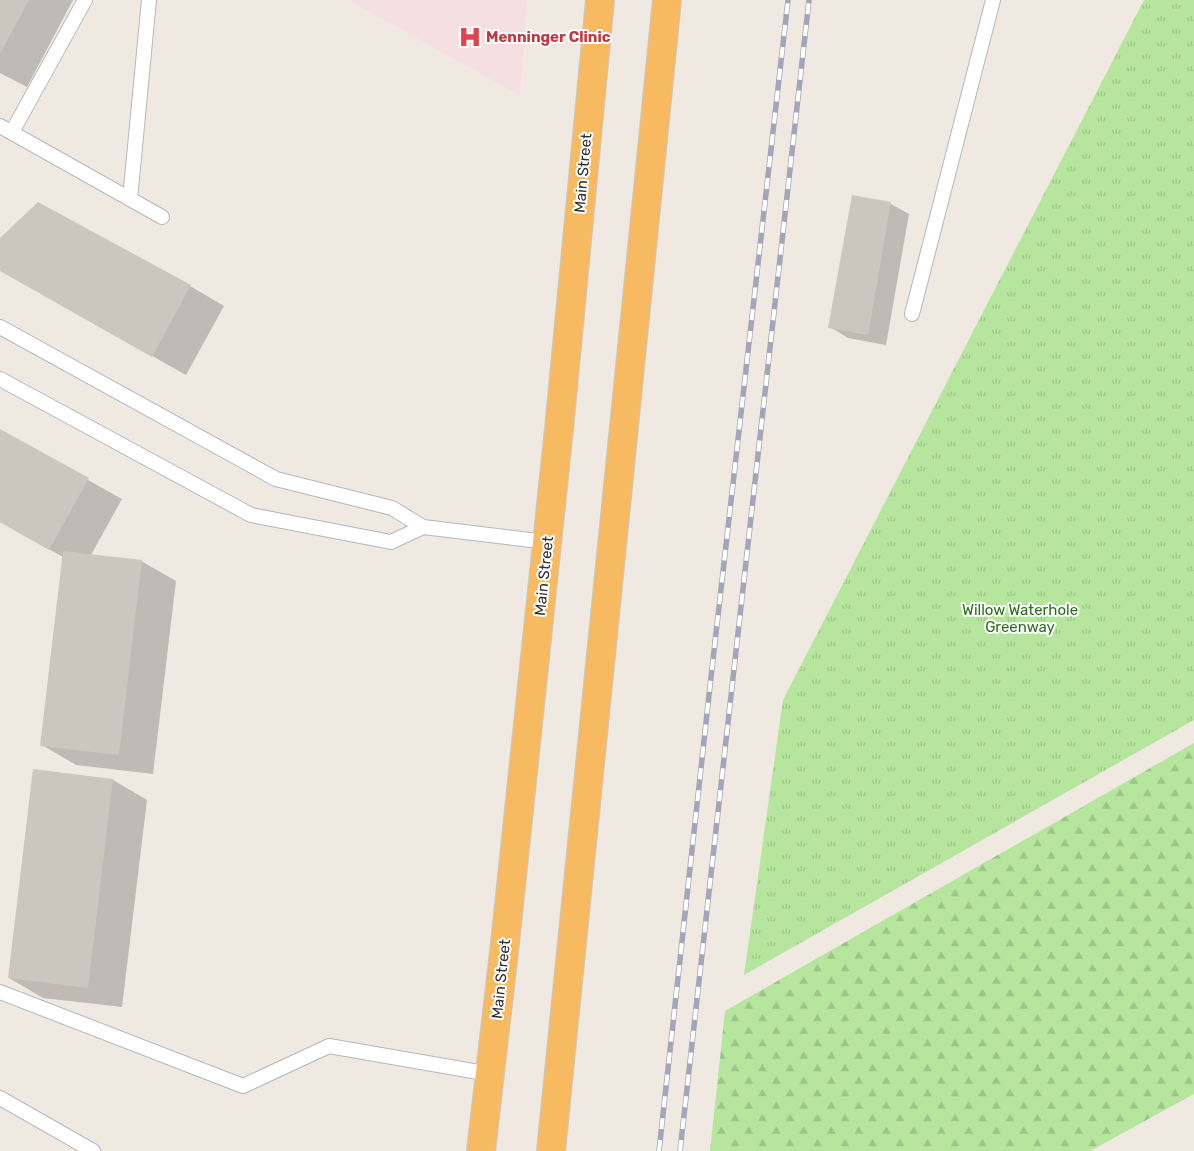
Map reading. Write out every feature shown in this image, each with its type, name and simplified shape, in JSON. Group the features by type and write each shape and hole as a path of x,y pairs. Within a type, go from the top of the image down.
{"highway":[{"name":"Main Street","path":"481,1151 559,429 600,0"},
{"path":"551,1151 667,0"}],"lane":[{"path":"85,0 6,129 162,217"},
{"path":"130,198 149,0"},
{"path":"912,314 993,0"},
{"path":"0,327 276,479 392,508 423,527 547,542"},
{"path":"0,379 251,515 391,542 423,527"},
{"path":"0,992 243,1086 329,1046 490,1074"},
{"path":"0,1098 93,1151"}],"shaded area":[{"name":"Menninger Clinic","path":"349,0 527,0 520,95 481,74"}],"green space":[{"name":"Willow Waterhole Greenway","path":"1144,0 1194,0 1194,720 744,975 783,700"},
{"path":"1194,743 1194,1094 1090,1151 710,1151 725,1011"}],"building":[{"path":"0,0 29,0 0,54"},
{"path":"852,195 891,202 868,335 828,328"},
{"path":"38,202 191,285 152,357 0,271 0,238"},
{"path":"0,429 89,478 49,550 0,522"},
{"path":"63,551 142,560 119,755 40,746"},
{"path":"33,769 113,779 88,988 8,978"}],"railway":[{"path":"659,1151 788,0"},
{"path":"680,1151 809,0"}],"place":[{"name":"Menninger Clinic","path":"470,37"}]}
